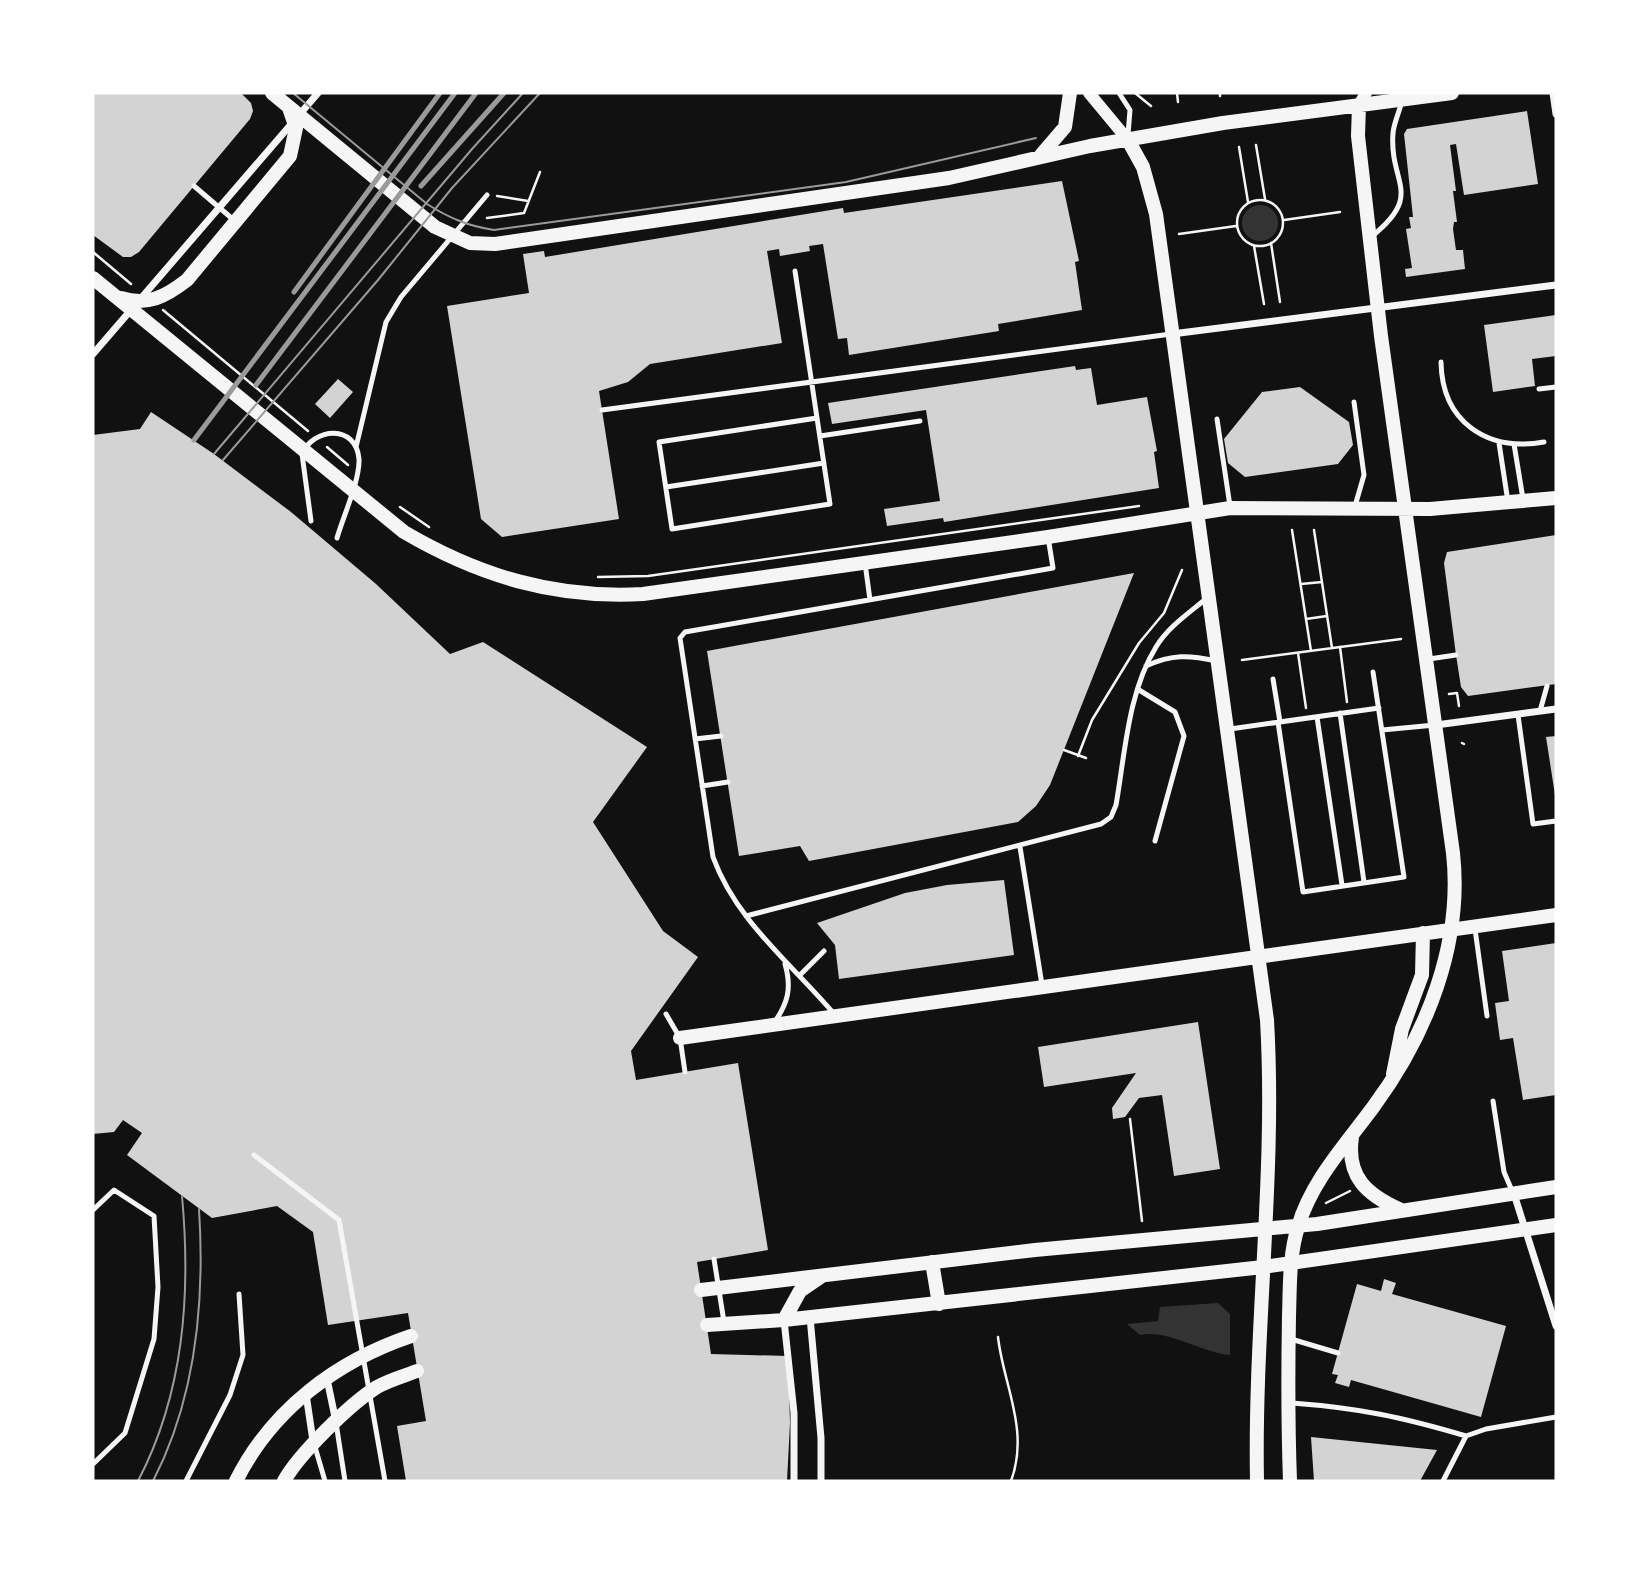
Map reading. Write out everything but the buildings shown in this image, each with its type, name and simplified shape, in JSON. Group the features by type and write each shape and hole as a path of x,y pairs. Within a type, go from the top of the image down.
{"main road":[{"path":"271,93 435,228 470,243 520,242 949,178 1040,156 1361,97 1402,100 1452,93"},
{"path":"1040,156 1065,127 1070,93"},
{"path":"1290,1481 1287,1403 1289,1339 1292,1264 1298,1226 1328,1168 1393,1079 1428,1012 1439,981 1450,929 1455,873 1378,307 1358,136 1361,97"},
{"path":"116,297 138,303 166,296 187,280 290,156 296,128 289,107"},
{"path":"1128,139 1143,167 1156,214 1259,958 1270,1092 1257,1481"},
{"path":"93,278 371,508 404,532 444,556 479,571 562,592 613,596 866,563 1230,508 1405,509 1556,498"},
{"path":"680,1038 1556,915"},
{"path":"1393,1079 1402,1029 1422,975 1423,933"},
{"path":"1352,1134 1349,1152 1358,1181 1368,1193 1402,1211"},
{"path":"701,1290 932,1262 1298,1226 1556,1187"},
{"path":"707,1325 784,1320 1263,1268 1556,1225"},
{"path":"932,1262 939,1304"},
{"path":"784,1320 800,1292 823,1275"},
{"path":"236,1481 247,1459 280,1417 306,1394 352,1359 411,1336"},
{"path":"284,1481 314,1444 377,1387 417,1371"}],"street":[{"path":"93,354 318,93"},
{"path":"1089,93 1128,139"},
{"path":"1553,93 1556,114"},
{"path":"1172,334 1556,285"},
{"path":"1435,725 1556,709"},
{"path":"1514,1195 1556,1326"},
{"path":"810,1317 821,1438 821,1481"},
{"path":"784,1320 794,1413 794,1481"},
{"path":"326,1378 336,1423"},
{"path":"306,1394 314,1444"}],"lane":[{"path":"1119,93 1130,110 1128,139"},
{"path":"1371,237 1399,210 1402,192 1393,133 1402,100"},
{"path":"194,186 235,221"},
{"path":"337,538 359,466 356,447 386,322 401,297 487,195"},
{"path":"795,271 830,504 672,528 659,442 817,418"},
{"path":"602,410 1172,334"},
{"path":"1441,362 1445,390 1458,416 1485,437 1499,443 1544,442"},
{"path":"1539,389 1556,387"},
{"path":"1353,509 1364,475 1354,402"},
{"path":"1217,419 1230,508"},
{"path":"820,436 920,421"},
{"path":"311,521 301,464 306,445 321,433 331,432 341,434 356,447"},
{"path":"1499,443 1516,503"},
{"path":"1514,444 1516,503"},
{"path":"666,487 824,463"},
{"path":"835,1015 800,975 785,964 721,878 713,856 680,638 685,632 1053,568 1048,537"},
{"path":"866,563 870,600"},
{"path":"746,915 1020,847 1101,824 1111,817 1146,666 1171,628 1209,597"},
{"path":"1146,666 1174,655 1187,654 1218,661"},
{"path":"1426,659 1456,654"},
{"path":"1273,678 1303,892 1404,877 1373,672"},
{"path":"1541,711 1547,686"},
{"path":"1139,690 1174,712 1184,736 1154,841"},
{"path":"1228,729 1379,708"},
{"path":"1340,713 1364,882"},
{"path":"1518,715 1533,824 1556,821"},
{"path":"1317,716 1342,885"},
{"path":"1382,730 1435,725"},
{"path":"695,739 720,736"},
{"path":"702,786 728,782"},
{"path":"1020,847 1042,987"},
{"path":"1474,926 1487,1016"},
{"path":"800,975 824,951"},
{"path":"773,1024 788,996 785,964"},
{"path":"666,1014 680,1038 685,1072"},
{"path":"1493,1101 1504,1172 1514,1195"},
{"path":"254,1155 339,1220 385,1481"},
{"path":"93,1210 114,1190 153,1216 158,1287 154,1339 125,1433 93,1464"},
{"path":"715,1259 724,1324"},
{"path":"186,1481 230,1395 243,1355 239,1294"},
{"path":"1289,1339 1338,1353"},
{"path":"1287,1403 1351,1407 1397,1415 1466,1436 1486,1429 1556,1416"},
{"path":"336,1423 345,1481"},
{"path":"1443,1481 1466,1436"},
{"path":"314,1444 326,1481"}],"path":[{"path":"1135,93 1151,106"},
{"path":"1177,93 1178,102"},
{"path":"1256,145 1265,199"},
{"path":"1239,147 1248,202"},
{"path":"487,218 523,213 540,172"},
{"path":"487,195 528,201"},
{"path":"1265,199 1277,207 1283,220 1282,231 1271,243 1254,246 1242,238 1237,226 1239,212 1248,202 1265,199"},
{"path":"1283,220 1340,212"},
{"path":"1179,234 1237,226"},
{"path":"1271,243 1280,302"},
{"path":"1254,246 1264,304"},
{"path":"617,578 1144,505"},
{"path":"1292,530 1311,651"},
{"path":"1314,530 1332,648"},
{"path":"1077,755 1092,720 1139,643 1164,613 1182,570"},
{"path":"1300,584 1322,582"},
{"path":"1306,619 1327,616"},
{"path":"1242,660 1401,639"},
{"path":"1340,647 1349,712"},
{"path":"1298,653 1308,718"},
{"path":"1449,694 1457,693 1458,706"},
{"path":"1064,750 1086,758"},
{"path":"1130,1119 1142,1221"},
{"path":"1326,1203 1353,1190"},
{"path":"998,1337 1019,1431 1019,1459 1011,1481"}],"shaded area":[{"path":"1260,205 1273,210 1278,223 1273,236 1260,241 1247,236 1242,223 1247,210"},
{"path":"1218,1303 1230,1314 1230,1355 1162,1335 1140,1335 1127,1324 1158,1321 1160,1307"}],"tram line":[{"path":"293,93 427,204 459,221 494,230 846,182 1036,138"},
{"path":"214,454 472,149 523,93"},
{"path":"223,460 378,280 452,188 540,93"},
{"path":"138,1481 166,1413 181,1342 185,1269 182,1196"},
{"path":"153,1481 179,1417 194,1349 200,1279 199,1209"}],"railway":[{"path":"294,292 440,93"},
{"path":"194,440 455,93"},
{"path":"256,385 476,93"},
{"path":"421,186 504,93"}]}
